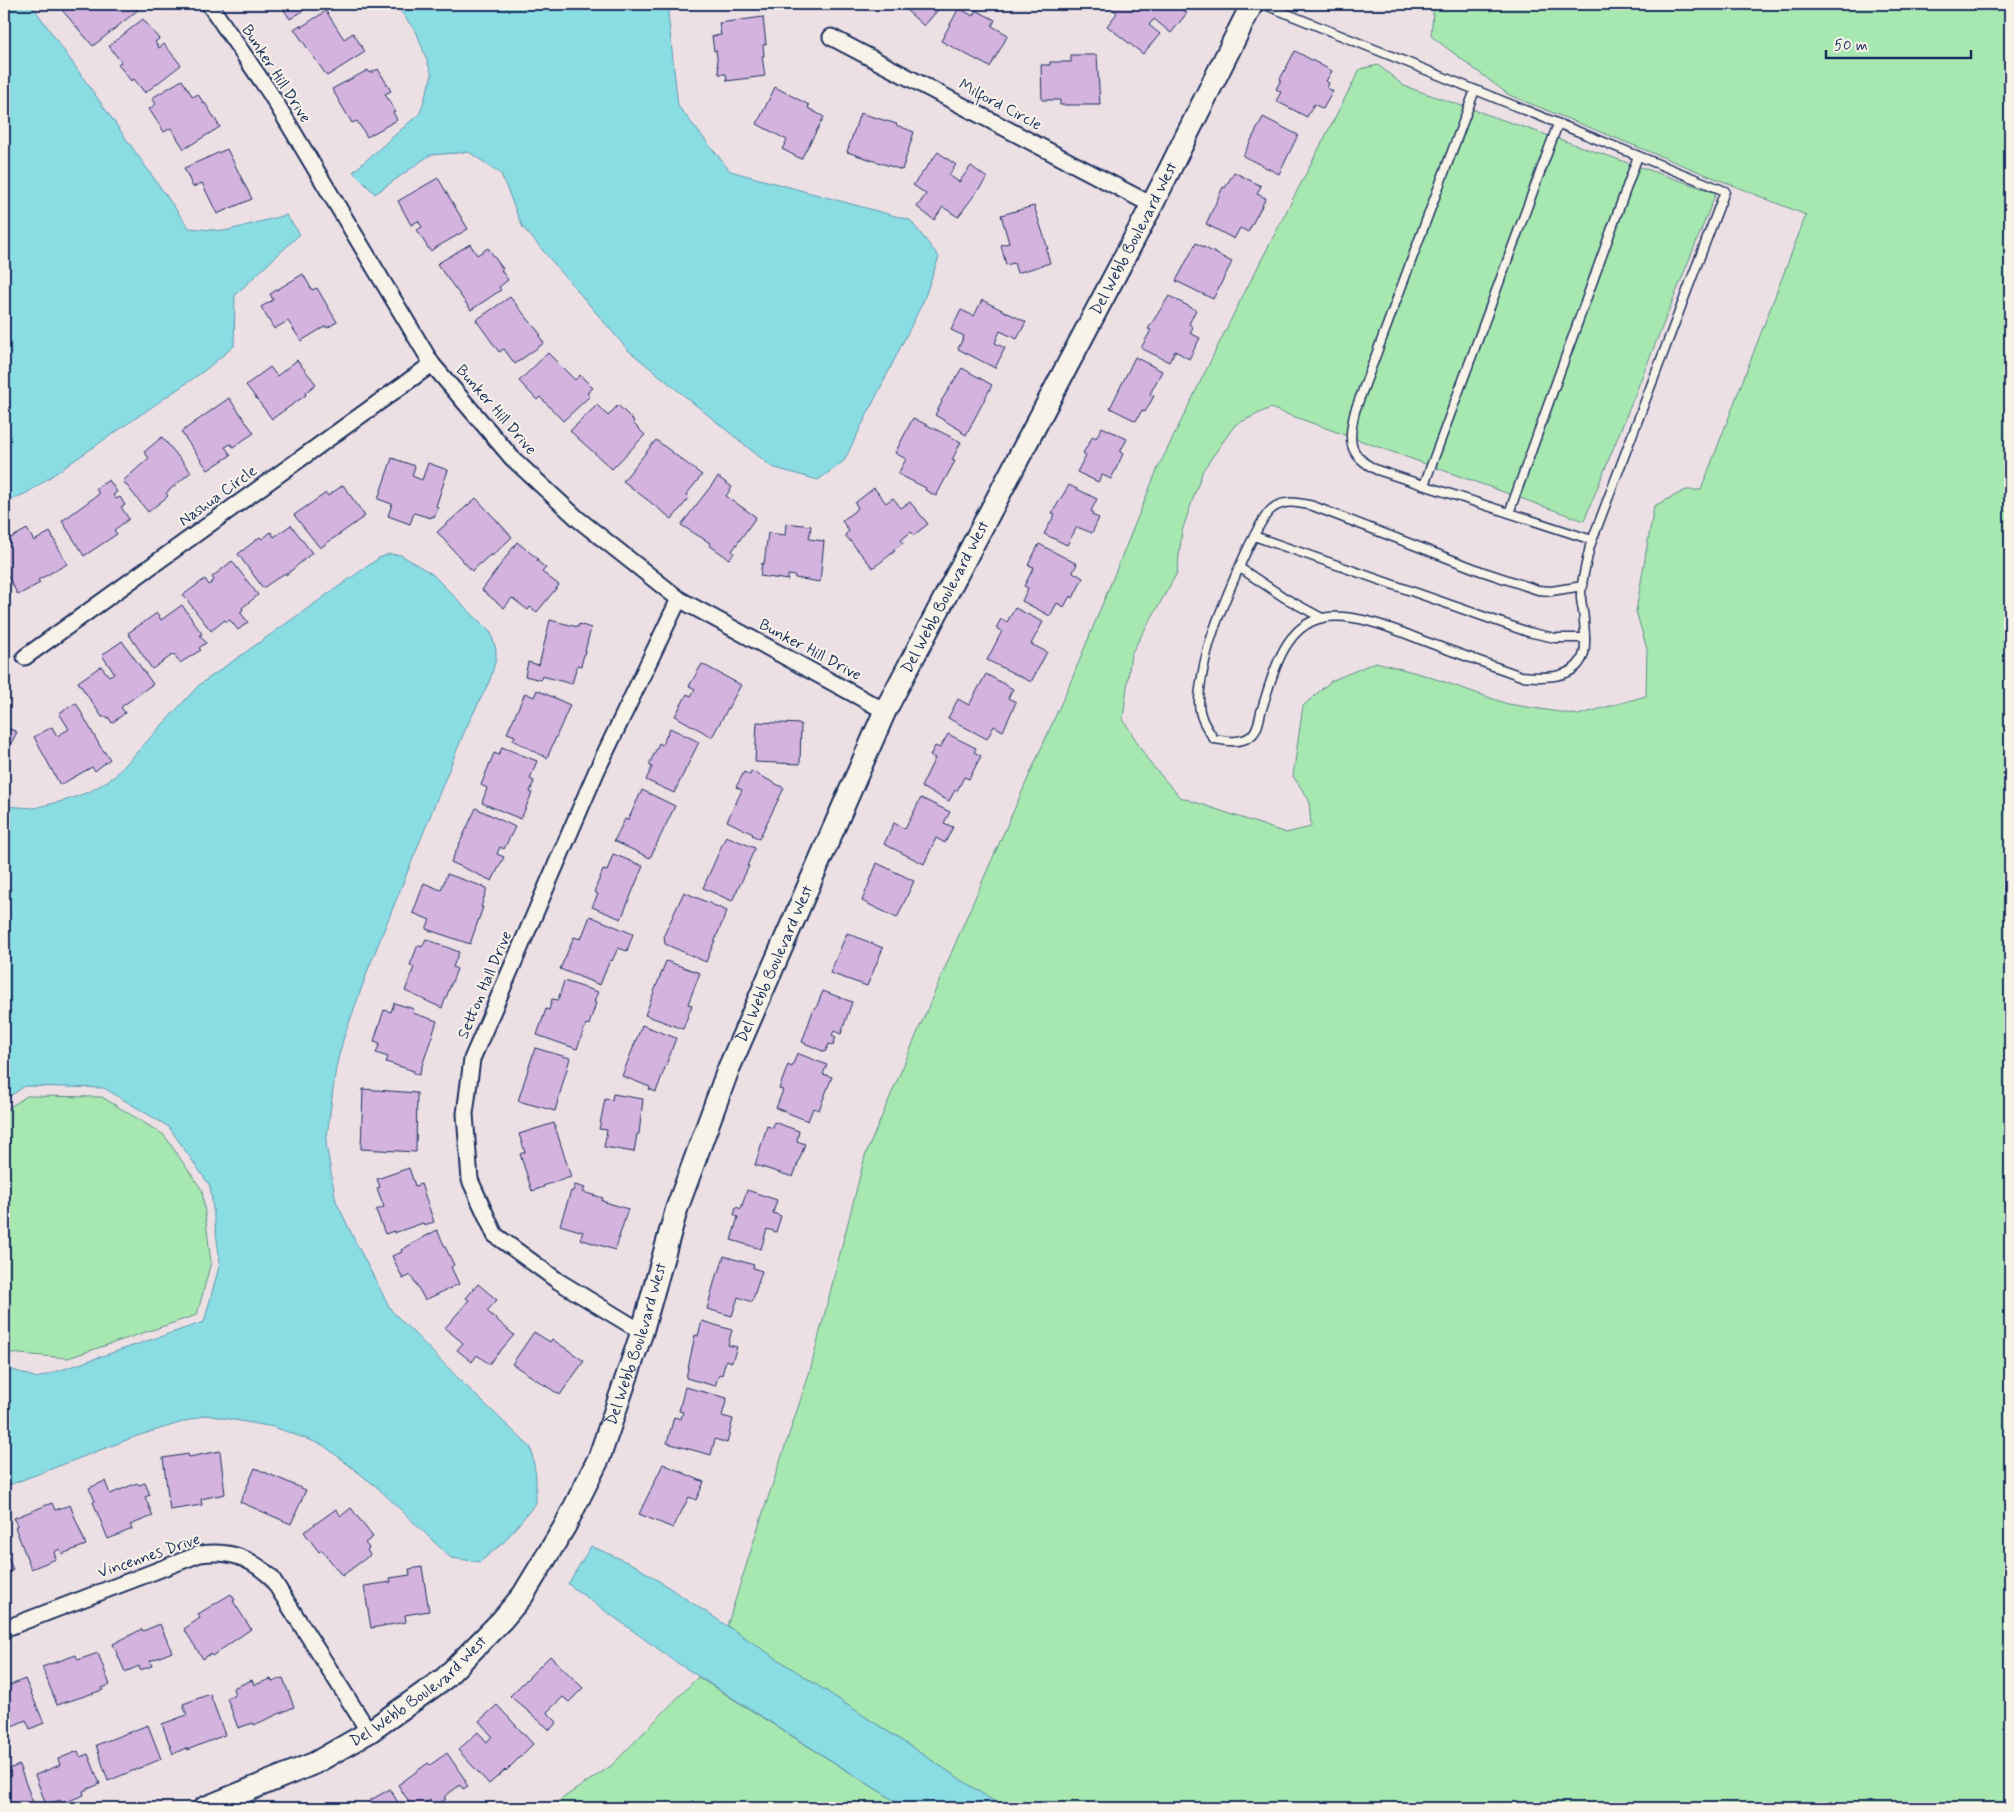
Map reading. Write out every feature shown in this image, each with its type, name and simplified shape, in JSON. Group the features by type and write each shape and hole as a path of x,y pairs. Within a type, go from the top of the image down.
{"street":[{"name":"Bunker Hill Drive","path":"209,4 270,93 432,364 512,458 578,519 679,599 885,711"},
{"name":"Del Webb Boulevard West","path":"204,1808 315,1763 369,1732 445,1678 523,1595 565,1526 599,1458 642,1332 677,1208 728,1070 885,711 1152,205 1252,4"},
{"name":"Milford Circle","path":"830,37 1152,205"},
{"name":"Nashua Circle","path":"24,657 432,364"},
{"name":"Setton Hall Drive","path":"642,1332 558,1281 495,1235 470,1180 465,1114 472,1059 596,770 679,599"},
{"name":"Vincennes Drive","path":"4,1629 181,1560 200,1554 216,1552 233,1554 254,1563 271,1577 369,1732"}],"lane":[{"path":"1263,4 1726,191 1592,540 1581,598 1585,638 1584,654 1576,668 1564,674 1545,678 1521,676 1375,624 1345,616 1322,618 1302,627 1286,644 1271,681 1256,729 1250,736 1234,742 1214,739 1200,718 1199,700 1208,646 1254,536 1271,509 1281,503 1294,502 1313,506 1481,571 1538,590 1551,591 1583,586"},
{"path":"1475,90 1355,411 1350,441 1352,448 1366,464 1592,540"},
{"path":"1424,485 1558,124"},
{"path":"1509,513 1638,156"},
{"path":"1254,536 1528,632 1555,638 1585,638"},
{"path":"1240,568 1285,598 1322,618"}],"green space":[{"path":"1434,4 2010,4 2010,1808 1004,1808 727,1626 810,1371 865,1156 967,916 1071,681 1157,470 1236,309 1360,69 1378,65 1404,86 1716,193 1584,521 1270,408 1235,425 1203,470 1182,531 1177,573 1131,654 1123,719 1149,762 1180,797 1286,833 1311,827 1309,800 1293,776 1303,706 1331,681 1376,662 1424,675 1508,704 1578,715 1646,696 1647,649 1636,611 1654,506 1686,490 1701,490 1806,215 1509,95 1431,36"},
{"path":"27,1096 102,1097 164,1135 202,1190 211,1262 197,1315 68,1358 7,1353 4,1351 4,1111"},
{"path":"698,1677 906,1808 548,1808 611,1766"}],"water":[{"path":"4,4 31,4 189,228 225,231 286,215 300,234 235,295 234,346 204,371 27,493 4,502 4,204 6,201 4,164"},
{"path":"395,4 672,4 668,14 678,106 730,171 910,220 939,257 923,302 844,461 818,480 772,467 628,350 522,226 501,174 469,152 430,155 375,194 353,172 420,113 432,75 417,33"},
{"path":"389,554 401,555 432,574 491,633 496,650 496,659 490,680 465,730 369,967 343,1040 336,1067 326,1144 336,1201 391,1310 531,1448 536,1476 536,1503 504,1542 480,1562 451,1558 377,1487 323,1445 274,1427 206,1415 137,1436 4,1487 4,1367 37,1378 204,1322 220,1263 210,1186 169,1127 104,1088 25,1086 4,1100 4,806 34,808 67,800 91,791 114,777 199,685 379,558"},
{"path":"591,1546 636,1566 1004,1808 906,1808 679,1664 568,1584"}],"building":[{"path":"69,4 133,4 138,10 93,46 62,10"},
{"path":"280,4 314,4 290,19"},
{"path":"906,4 943,4 924,26 906,10 909,6"},
{"path":"1175,4 1187,13 1171,33 1154,19 1149,25 1160,34 1143,54 1107,26 1117,13 1108,5"},
{"path":"959,8 973,16 976,10 995,20 992,26 1008,35 990,67 941,41"},
{"path":"326,11 344,39 353,33 365,52 327,76 294,29 300,25 301,27"},
{"path":"763,17 766,44 763,45 764,56 762,56 765,76 727,81 726,74 719,74 716,50 714,51 712,36 721,35 719,23"},
{"path":"143,19 159,39 155,42 159,48 164,44 181,65 145,93 134,79 131,81 118,64 121,62 109,46"},
{"path":"1295,51 1332,71 1326,81 1329,83 1327,88 1333,91 1323,109 1314,104 1307,117 1276,101 1281,92 1276,89"},
{"path":"1071,55 1097,55 1100,105 1060,105 1060,100 1042,100 1041,65 1050,65 1050,62 1071,62"},
{"path":"378,69 391,91 385,94 395,111 393,112 397,120 367,137 357,121 352,123 332,89 368,70 370,73"},
{"path":"182,80 193,97 198,94 220,127 184,149 171,128 164,132 149,109 156,104 152,98"},
{"path":"775,87 809,105 808,108 824,117 801,159 782,149 787,140 757,124"},
{"path":"860,113 897,124 914,132 902,170 847,152"},
{"path":"1263,117 1298,135 1279,174 1243,156"},
{"path":"227,149 252,199 217,214 202,183 193,187 184,168"},
{"path":"938,152 956,165 949,175 959,182 971,166 987,178 958,217 943,207 934,220 917,207 926,194 913,185"},
{"path":"1234,172 1261,186 1257,194 1266,198 1248,232 1240,228 1234,239 1206,224 1223,187 1225,188"},
{"path":"438,178 468,229 430,251 417,230 422,227 418,221 411,225 398,201"},
{"path":"1034,206 1048,249 1046,249 1050,263 1017,273 1014,263 1006,265 1001,245 1009,243 1001,215"},
{"path":"1196,243 1232,262 1213,299 1176,281"},
{"path":"470,244 477,255 488,248 503,269 501,270 508,280 499,287 501,290 471,310 437,264"},
{"path":"303,274 312,290 317,288 337,322 327,328 326,326 301,341 288,321 274,329 261,307 273,300 270,294"},
{"path":"1169,296 1196,310 1189,324 1193,327 1190,333 1200,338 1189,359 1175,351 1169,362 1141,348 1151,330 1148,329"},
{"path":"510,297 541,335 539,336 544,343 515,364 504,349 499,352 476,320"},
{"path":"982,300 1026,322 1017,339 1000,331 995,343 1005,348 995,368 958,349 964,336 951,330 961,310 974,316"},
{"path":"548,353 575,380 580,375 593,388 587,393 590,396 563,421 540,397 537,400 519,381"},
{"path":"1135,357 1162,371 1150,394 1154,396 1145,412 1142,410 1136,421 1110,408"},
{"path":"297,360 316,384 305,393 306,395 272,419 246,385 270,367 277,376"},
{"path":"962,368 992,385 966,435 935,415 941,401"},
{"path":"229,398 254,433 233,447 231,444 225,447 231,455 208,470 181,432"},
{"path":"597,405 608,416 618,405 645,435 612,469 570,431"},
{"path":"913,418 961,442 952,460 955,461 936,496 925,490 926,488 898,474 906,459 895,453"},
{"path":"1102,427 1127,439 1120,452 1123,454 1111,479 1102,475 1098,482 1077,472 1086,455 1083,453 1093,436 1096,438"},
{"path":"162,437 191,472 166,493 168,496 148,512 123,481 149,458 144,452"},
{"path":"656,440 702,475 686,495 689,498 672,519 623,481"},
{"path":"392,458 415,466 412,476 422,480 428,463 448,470 434,517 432,516 431,518 414,513 410,524 388,516 392,504 378,499"},
{"path":"718,477 732,487 726,496 756,517 732,551 734,553 729,559 709,545 710,543 681,525"},
{"path":"109,480 117,492 113,495 116,499 120,497 125,505 121,507 129,519 114,530 117,534 84,556 62,521 99,494 96,488"},
{"path":"343,485 365,516 320,548 294,515 326,493 328,496"},
{"path":"1069,485 1097,499 1091,511 1093,512 1092,515 1099,518 1092,533 1077,527 1067,545 1044,534 1055,514 1052,513"},
{"path":"874,488 886,503 893,498 901,508 910,502 928,524 914,535 911,532 901,540 903,543 893,550 895,551 873,568 845,535 849,531 842,521 858,508 855,503"},
{"path":"476,498 512,537 492,556 491,554 472,571 437,532"},
{"path":"786,523 811,526 809,539 824,541 820,582 788,575 788,580 760,576 762,563 764,564 768,533 785,535"},
{"path":"291,525 312,553 286,575 285,573 263,588 238,554 260,537 262,539 271,532 274,537"},
{"path":"27,529 34,541 50,532 67,564 38,580 40,583 18,595 4,569 4,542"},
{"path":"517,542 538,559 537,561 546,568 542,572 559,585 537,612 530,607 528,610 512,598 504,608 482,590"},
{"path":"1039,544 1077,564 1073,572 1083,578 1073,598 1070,596 1064,607 1057,603 1050,616 1022,601 1028,588 1024,586 1034,567 1028,565"},
{"path":"232,561 258,595 242,608 243,610 240,612 248,622 238,630 230,620 227,622 225,620 211,631 183,595 205,579 209,585 214,580 212,577"},
{"path":"182,605 206,643 199,648 201,650 180,663 174,654 152,669 128,633 157,613 161,620"},
{"path":"1015,608 1043,622 1031,644 1047,652 1031,682 987,660 1002,631 996,628 1001,619 1007,622"},
{"path":"550,620 578,627 579,624 591,628 581,666 577,665 572,684 542,676 541,680 525,676 528,662 539,665"},
{"path":"122,641 153,684 121,707 125,713 112,723 108,717 102,717 78,682 101,666 109,676 114,673 102,655"},
{"path":"702,664 741,685 712,737 675,716 687,694 691,696 695,689 689,686"},
{"path":"986,674 1013,689 1008,698 1016,702 1003,731 994,726 987,739 948,718 958,699 969,705"},
{"path":"537,690 570,705 547,758 513,740 515,736 507,733 525,693 534,697"},
{"path":"76,703 100,746 110,759 95,771 92,767 60,785 34,737 52,727 57,736 69,729 59,713"},
{"path":"757,722 801,724 800,764 755,762"},
{"path":"4,726 17,732 4,757"},
{"path":"670,728 699,742 674,793 646,780 652,767 649,765 659,743 662,745"},
{"path":"948,734 976,748 974,752 981,756 969,779 964,777 949,801 921,787 935,758 930,756 935,746 940,748"},
{"path":"502,747 537,761 530,779 534,781 530,792 532,793 521,819 482,803 487,788 481,785 494,753 499,755"},
{"path":"751,771 784,788 759,839 727,821 742,790 736,787 744,772 750,775"},
{"path":"642,790 675,806 650,858 614,841 625,819 628,820"},
{"path":"921,798 950,812 944,823 953,827 945,843 936,838 924,864 884,844 894,823 905,829"},
{"path":"476,808 515,827 504,849 500,847 497,854 504,857 492,881 451,862"},
{"path":"726,836 755,848 747,866 749,866 732,901 703,888"},
{"path":"613,854 643,866 621,919 592,907 598,894 594,892 603,870 607,871"},
{"path":"877,863 914,881 897,918 862,901"},
{"path":"447,874 487,888 481,907 483,907 470,944 426,929 430,920 413,913 424,883 441,890"},
{"path":"684,892 727,911 706,962 665,944 664,935"},
{"path":"590,916 633,934 627,951 618,948 612,961 610,960 600,985 560,969 574,937 581,939"},
{"path":"847,933 883,948 867,986 830,973"},
{"path":"426,939 459,952 453,967 457,969 442,1008 405,991 414,967 410,965 418,945 422,947"},
{"path":"666,961 700,973 688,1004 692,1005 683,1029 645,1015"},
{"path":"564,981 598,992 589,1025 586,1024 577,1049 537,1035 546,1009 549,1010 552,999 558,1000"},
{"path":"823,991 852,1002 841,1034 834,1031 832,1035 836,1037 833,1045 829,1044 825,1052 802,1042 814,1008 816,1008"},
{"path":"394,1003 414,1009 413,1013 437,1021 419,1075 413,1073 414,1071 386,1062 388,1057 376,1053 380,1043 374,1041 384,1010 391,1012"},
{"path":"642,1025 676,1038 656,1092 649,1089 650,1087 622,1076"},
{"path":"535,1048 570,1058 555,1111 518,1101"},
{"path":"797,1053 827,1065 823,1074 832,1077 819,1110 813,1108 808,1121 776,1108 783,1090 779,1089 788,1065 792,1067"},
{"path":"363,1089 417,1093 416,1152 361,1149"},
{"path":"613,1094 643,1099 639,1134 637,1134 634,1152 604,1147 607,1130 599,1129 605,1099 612,1100"},
{"path":"774,1122 799,1131 797,1141 805,1144 793,1177 755,1165 767,1126 773,1128"},
{"path":"554,1123 571,1177 532,1191 520,1154 525,1152 519,1134"},
{"path":"409,1168 415,1186 421,1184 434,1222 424,1225 423,1223 394,1233 394,1231 385,1234 376,1210 384,1207 377,1188 380,1187 377,1179"},
{"path":"575,1185 585,1188 583,1192 603,1198 602,1201 628,1209 615,1250 580,1239 583,1232 560,1225 571,1191 573,1191"},
{"path":"747,1190 777,1200 773,1213 781,1216 776,1232 767,1229 761,1249 731,1240 738,1217 734,1215 736,1207 741,1209"},
{"path":"437,1230 454,1265 451,1267 459,1284 425,1300 411,1275 403,1279 392,1256 402,1252 401,1250"},
{"path":"724,1256 754,1265 753,1268 762,1271 752,1302 738,1297 732,1316 707,1309 717,1272 719,1273"},
{"path":"478,1284 497,1300 487,1311 514,1335 489,1364 477,1355 472,1362 457,1350 463,1343 445,1328 469,1300 466,1298"},
{"path":"702,1321 732,1330 728,1345 737,1347 732,1362 726,1360 722,1375 719,1374 715,1386 686,1378 695,1335 698,1336"},
{"path":"534,1332 550,1342 552,1339 584,1361 560,1395 512,1364"},
{"path":"685,1387 727,1398 722,1416 733,1419 727,1443 715,1439 711,1455 667,1443 674,1417 681,1419 683,1412 679,1411"},
{"path":"220,1451 225,1494 201,1499 202,1505 170,1510 163,1458 188,1454 189,1457"},
{"path":"663,1464 704,1482 696,1500 689,1497 673,1528 639,1514"},
{"path":"255,1468 306,1490 291,1524 240,1502"},
{"path":"105,1481 110,1494 137,1483 139,1485 145,1483 150,1495 145,1497 153,1516 130,1525 132,1529 108,1539 89,1488"},
{"path":"52,1503 55,1510 70,1505 86,1545 62,1554 60,1549 54,1552 56,1559 31,1569 15,1527 17,1526 14,1518"},
{"path":"351,1508 373,1537 365,1543 369,1548 367,1550 370,1555 342,1576 322,1550 319,1552 304,1532 336,1509 341,1516"},
{"path":"4,1546 13,1570 4,1574"},
{"path":"422,1567 429,1611 405,1615 406,1622 371,1628 364,1586 391,1582 390,1578 410,1575 409,1569"},
{"path":"231,1594 235,1600 233,1601 251,1629 212,1656 210,1654 203,1659 184,1629 200,1618 198,1614"},
{"path":"160,1624 172,1652 150,1661 152,1666 140,1670 139,1666 125,1672 113,1644 142,1629 143,1631"},
{"path":"98,1653 110,1685 102,1688 103,1690 57,1705 42,1667 76,1655 78,1660"},
{"path":"550,1656 583,1688 569,1702 563,1697 547,1712 557,1722 550,1730 510,1696"},
{"path":"283,1678 294,1707 254,1725 253,1723 238,1728 227,1698 235,1695 233,1688 252,1680 254,1685 271,1679 272,1682"},
{"path":"25,1679 44,1723 30,1729 26,1720 10,1727 8,1724 4,1726 4,1682 6,1687"},
{"path":"210,1694 225,1735 173,1754 162,1724 187,1715 183,1704"},
{"path":"497,1705 533,1744 506,1771 489,1784 458,1750 478,1732 487,1742 492,1736 479,1721"},
{"path":"148,1725 161,1759 108,1781 96,1745"},
{"path":"78,1751 80,1757 88,1754 100,1784 83,1791 84,1795 61,1804 60,1800 46,1805 35,1775 60,1765 58,1759"},
{"path":"447,1753 468,1786 463,1789 460,1785 444,1797 446,1799 435,1806 430,1800 419,1808 413,1808 398,1785 428,1763 430,1765"},
{"path":"19,1765 35,1808 4,1808 4,1771"},
{"path":"390,1789 401,1808 365,1808 371,1805 369,1801"}]}
